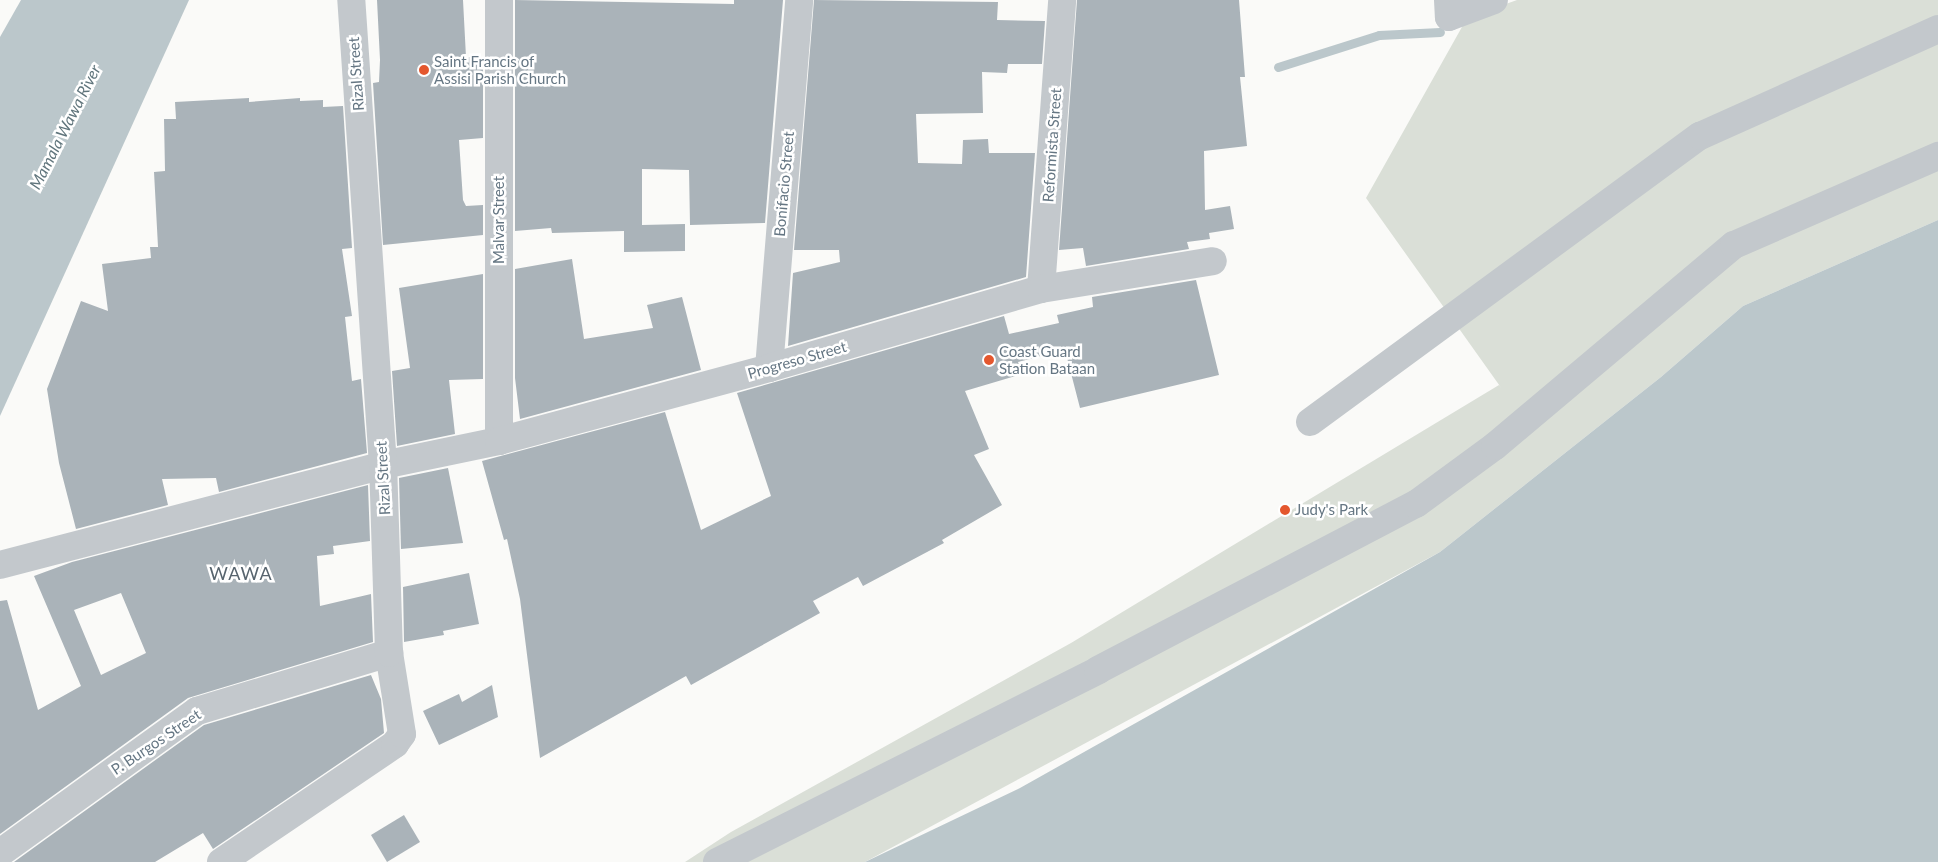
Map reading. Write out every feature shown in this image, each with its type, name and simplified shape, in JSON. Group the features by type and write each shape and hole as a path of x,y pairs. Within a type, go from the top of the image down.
{"street":[{"name":"Rizal Street","path":"221,862 399,739 402,728 389,653 383,465 351,0"},
{"name":"Malvar Street","path":"499,0 499,441"},
{"name":"Bonifacio Street","path":"769,368 799,0"},
{"name":"Reformista Street","path":"1041,289 1062,0"},
{"path":"1448,0 1449,17 1494,0"},
{"path":"1310,422 1700,136 1938,29"},
{"path":"717,862 1098,670 1416,504 1495,446 1734,245 1938,156"},
{"name":"Progreso Street","path":"0,566 383,465 499,441 769,368 1041,289 1212,262"},
{"name":"P. Burgos Street","path":"0,853 198,711 389,653"}],"shaded area":[{"path":"1517,0 1938,0 1938,220 1743,306 1661,377 1440,552 865,862 685,862 731,832 1071,643 1499,385 1502,389 1366,198 1467,18"}],"water":[{"name":"Mamala Wawa River","path":"21,0 189,0 0,416 0,37"},
{"path":"1938,220 1938,862 865,862 1020,788 1440,552 1661,377 1743,306"}],"building":[{"path":"377,0 463,0 466,57 483,57 483,138 459,140 463,200 466,206 483,205 483,235 383,245 373,83 379,82 380,60"},
{"path":"515,0 734,4 734,0 783,0 765,223 690,225 689,170 642,169 642,225 685,224 685,251 624,252 624,231 552,233 551,228 515,231"},
{"path":"814,0 998,2 997,20 1045,21 1042,64 1008,64 1007,73 982,72 983,113 916,114 918,163 962,164 963,140 988,139 989,153 1035,153 1026,277 788,346 793,273 840,262 839,250 794,250"},
{"path":"1077,0 1239,0 1245,77 1240,77 1247,146 1204,151 1205,210 1230,206 1234,229 1209,233 1210,239 1187,242 1189,249 1086,266 1083,248 1059,250"},
{"path":"249,98 249,102 300,98 300,101 323,100 323,107 343,106 352,248 342,249 352,316 345,317 352,381 361,379 367,453 219,492 216,478 162,479 168,505 76,529 59,463 47,389 81,301 108,311 102,264 151,258 150,247 158,247 154,172 165,171 164,119 176,119 175,102"},
{"path":"572,259 584,339 653,328 647,305 682,297 701,370 520,419 515,378 515,269"},
{"path":"483,274 483,379 449,380 455,434 397,446 392,371 410,368 399,288"},
{"path":"1196,280 1219,375 1080,408 1065,350 1018,362 1022,374 965,391 989,449 974,455 1002,505 942,540 944,543 863,586 858,577 813,601 820,613 691,685 686,676 540,758 520,599 507,539 504,540 482,461 665,412 701,530 771,496 737,393 1004,316 1009,334 1059,323 1057,315 1093,307 1092,297"},
{"path":"448,468 463,543 401,549 399,478"},
{"path":"368,485 370,541 333,546 334,554 317,556 320,606 371,594 373,642 188,698 0,834 0,601 7,600 38,710 81,686 34,576 72,562","holes":["121,593 146,653 101,675 74,610"]},
{"path":"469,573 479,624 443,631 444,635 404,642 403,587"},
{"path":"371,675 381,699 384,733 213,849 203,833 155,862 14,862 204,725"},
{"path":"492,685 498,717 439,745 423,711 459,694 462,702"},
{"path":"404,815 420,842 387,862 371,835"}],"waterway":[{"path":"1278,67 1379,35 1440,32"}],"place":[{"name":"Saint Francis of Assisi Parish Church","path":"424,70"},
{"name":"Coast Guard Station Bataan","path":"989,360"},
{"name":"Judy's Park","path":"1285,510"}],"district":[{"name":"WAWA","path":"241,573"}]}
